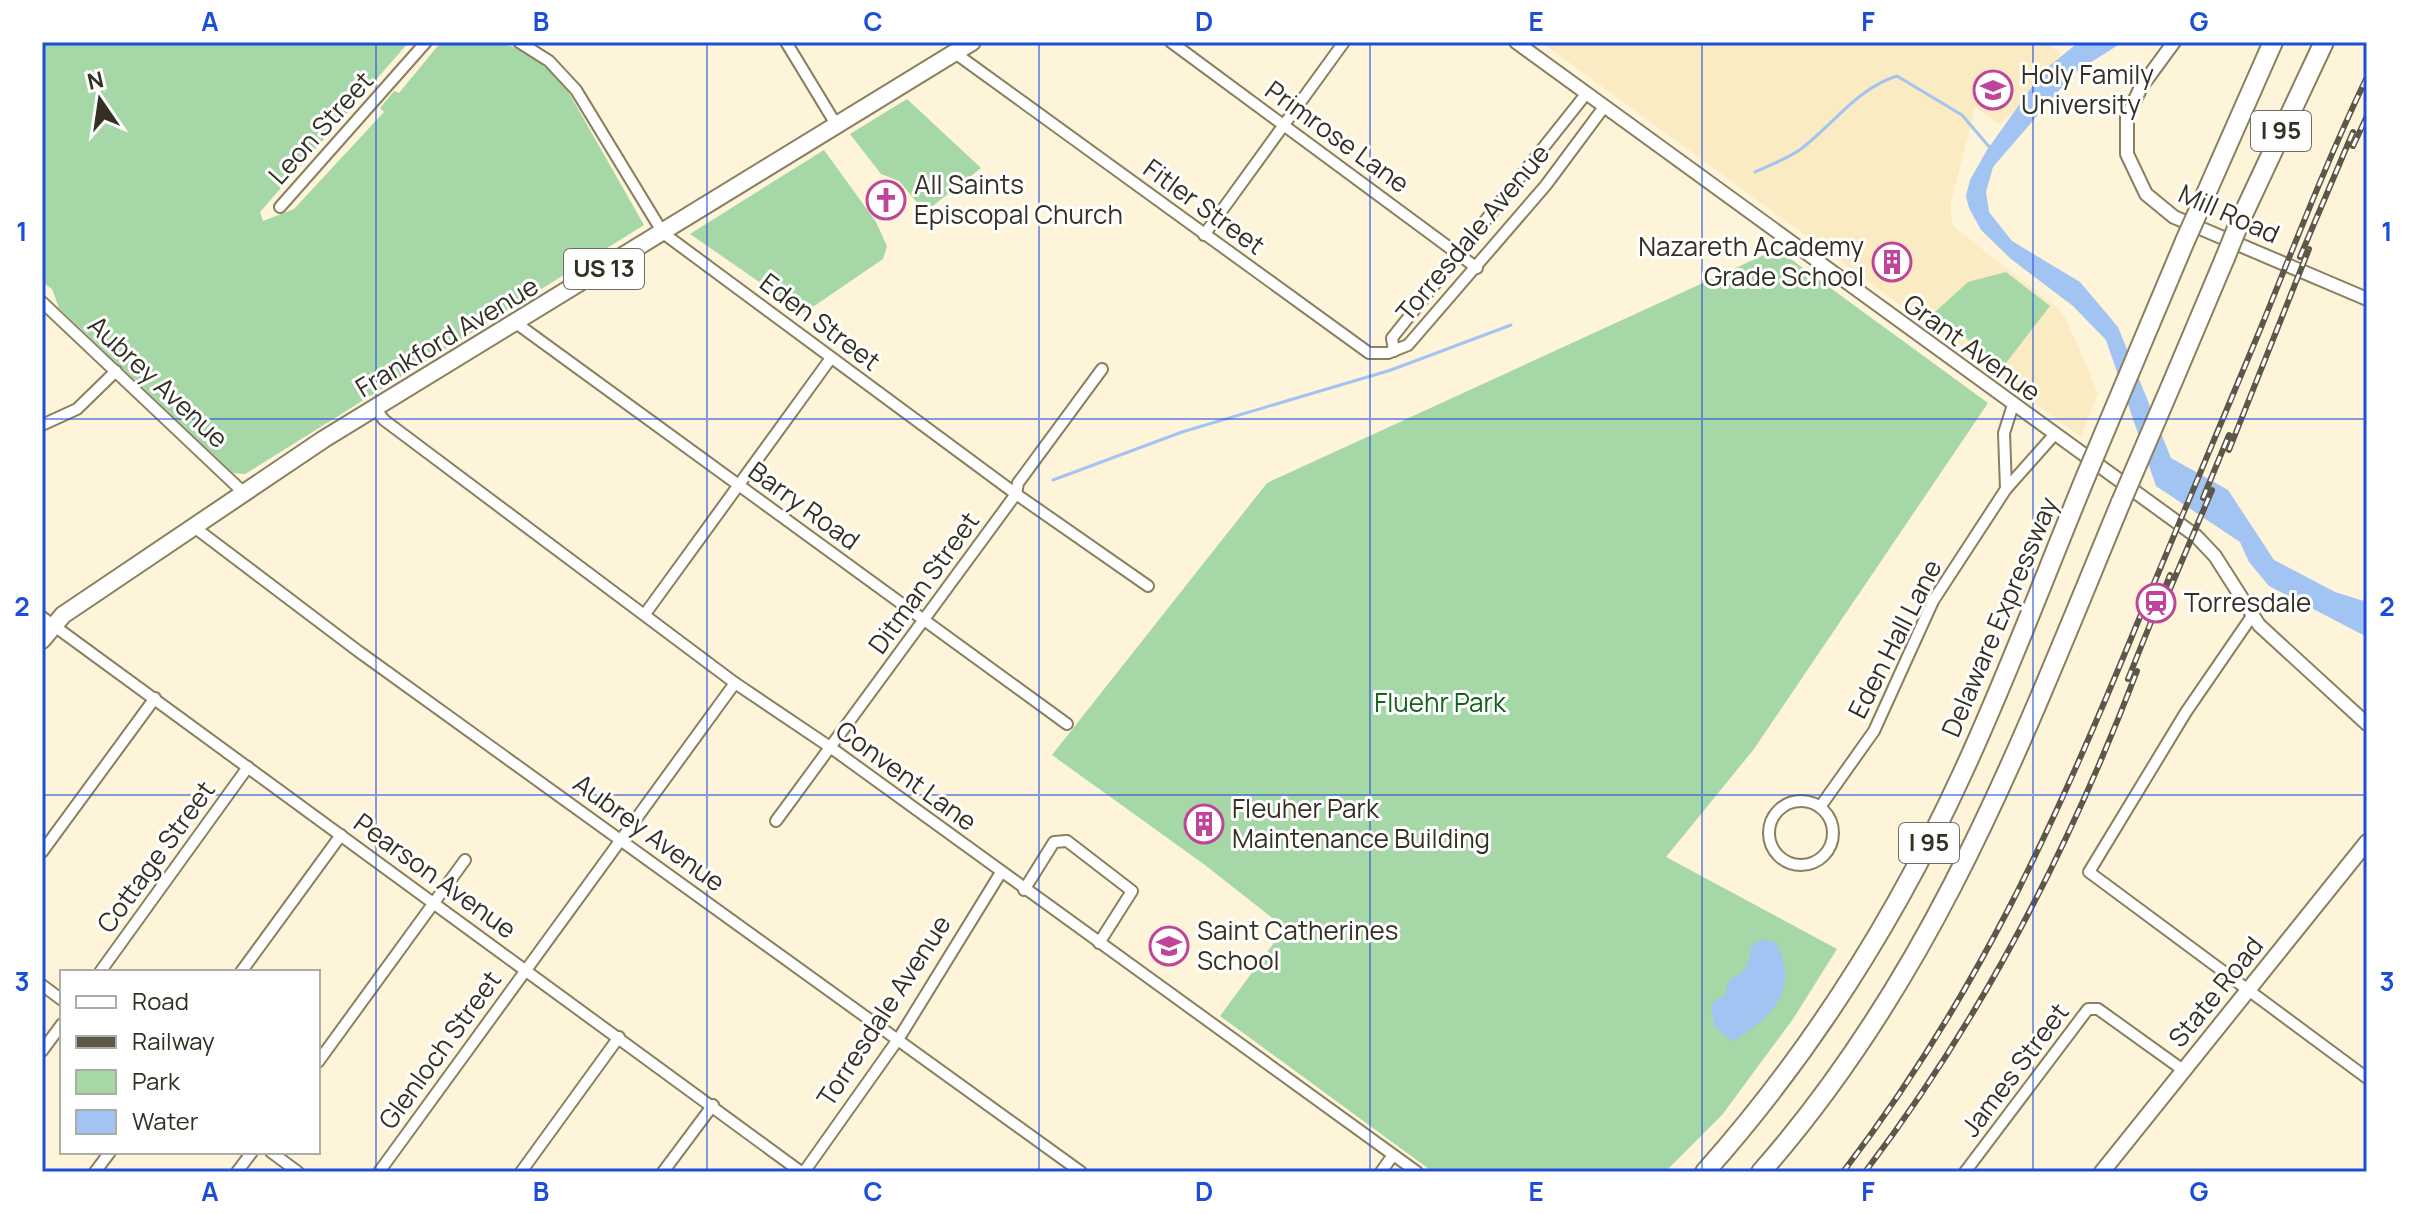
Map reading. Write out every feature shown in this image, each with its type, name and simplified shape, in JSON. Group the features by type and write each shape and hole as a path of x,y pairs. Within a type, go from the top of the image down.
{"highway":[{"name":"Delaware Expressway","path":"1705,1172 1751,1120 1809,1040 1863,959 1920,860 1964,771 2185,241 2273,42"},
{"name":"I 95","path":"1761,1172 1833,1084 1929,934 1995,803 2240,221 2324,42"}],"main road":[{"name":"Frankford Avenue","path":"42,640 48,621 375,408 972,42"},
{"name":"State Road","path":"2102,1172 2367,842"}],"street":[{"name":"Leon Street","path":"280,207 426,42"},
{"name":"Eden Street","path":"519,42 549,61 576,90 663,233 1016,494 1148,586"},
{"path":"786,42 837,126"},
{"name":"Primrose Lane","path":"1171,42 1477,268"},
{"path":"1204,235 1344,42"},
{"name":"Grant Avenue","path":"1516,42 2203,542 2252,616 2367,724"},
{"name":"Mill Road","path":"2174,42 2141,87 2127,117 2127,154 2146,194 2174,217 2367,299"},
{"name":"Fitler Street","path":"955,53 1361,349 1369,353 1394,351"},
{"name":"Torresdale Avenue","path":"1586,94 1392,338 1394,351 1408,345 1477,268 1546,185 1604,107"},
{"name":"Aubrey Avenue","path":"42,302 244,493"},
{"name":"Barry Road","path":"516,323 1067,724"},
{"path":"645,614 831,358"},
{"name":"Ditman Street","path":"776,821 925,621 1016,494 1018,483 1102,369"},
{"path":"42,425 77,409 116,371"},
{"path":"2006,489 2004,433 2013,405"},
{"name":"Convent Lane","path":"375,408 384,420 735,683 830,747 1000,874 1417,1172"},
{"name":"Eden Hall Lane","path":"1820,807 1874,731 1933,601 2006,489 2054,435"},
{"name":"Aubrey Avenue","path":"194,527 620,841 899,1038 1081,1172"},
{"path":"2252,616 2186,712 2089,872 2367,1078"},
{"name":"Pearson Avenue","path":"48,621 802,1172"},
{"name":"Glenloch Street","path":"379,1172 735,683"},
{"path":"42,852 155,698"},
{"name":"Cottage Street","path":"101,970 248,767"},
{"path":"1801,801 1820,807 1832,823 1829,849 1808,864 1782,859 1770,836 1778,812 1801,801"},
{"path":"242,970 341,835"},
{"path":"1024,890 1054,842 1067,841 1132,891 1099,943"},
{"path":"320,1059 465,860"},
{"name":"Torresdale Avenue","path":"802,1172 899,1038 1000,874"},
{"path":"42,985 60,998"},
{"name":"James Street","path":"1965,1172 2088,1009 2098,1009 2183,1070"},
{"path":"42,1051 60,1027"},
{"path":"521,1172 619,1037"},
{"path":"663,1172 713,1105"},
{"path":"95,1172 108,1154"},
{"path":"237,1172 250,1154"},
{"path":"274,1154 298,1172"},
{"path":"1381,1172 1393,1155"}],"shaded area":[{"path":"1541,42 2045,42 2061,54 2048,67 2031,97 1999,124 1975,107 1950,206 1953,226 2059,309 2066,319 2098,393 2081,437"}],"green space":[{"path":"42,42 409,42 260,212 263,221 294,209 384,112 380,108 394,91 399,93 441,42 509,46 535,59 565,86 644,225 245,474 233,473 59,308 52,289 42,282"},
{"path":"907,99 981,168 925,212 899,181 881,174 850,134"},
{"path":"824,150 876,222 887,246 883,259 804,313 690,234"},
{"name":"Fluehr Park","path":"1777,249 1988,403 1754,749 1666,857 1837,949 1793,1019 1722,1115 1665,1172 1433,1172 1220,1016 1285,928 1205,865 1052,755 1267,483"},
{"path":"2006,272 2050,306 2003,367 1934,313 1968,282"}],"water":[{"path":"2079,42 2123,42 2074,73 1993,167 1986,192 1989,212 2012,241 2080,282 2118,327 2171,458 2228,490 2274,560 2335,592 2367,602 2367,637 2269,586 2249,562 2240,542 2156,486 2106,340 2073,306 2011,259 1981,230 1969,208 1966,196 1970,180 1987,150 2044,70"},
{"path":"1764,939 1776,943 1783,960 1783,989 1770,1013 1732,1041 1714,1026 1711,1003 1725,995 1729,980 1744,970 1752,944"}],"waterway":[{"path":"1755,172 1801,149 1857,98 1897,76 1962,115 1991,149"},
{"path":"1053,480 1182,432 1391,370 1511,325"}],"railway":[{"path":"1843,1172 1934,1041 1973,975 2043,839 2106,698 2367,77"},
{"path":"2353,146 2367,116"},
{"path":"2300,257 2353,132"},
{"path":"2229,450 2309,249"},
{"path":"2203,498 2229,435"},
{"path":"2170,589 2212,490"},
{"path":"2128,679 2170,575"},
{"path":"1865,1172 1947,1055 2019,931 2082,803 2137,671"}],"place":[{"name":"Holy Family University","path":"1993,90"},
{"name":"All Saints Episcopal Church","path":"886,200"},
{"name":"Nazareth Academy Grade School","path":"1892,262"},
{"name":"Torresdale","path":"2156,603"},
{"name":"Fleuher Park Maintenance Building","path":"1204,824"},
{"name":"Saint Catherines School","path":"1169,946"}]}
